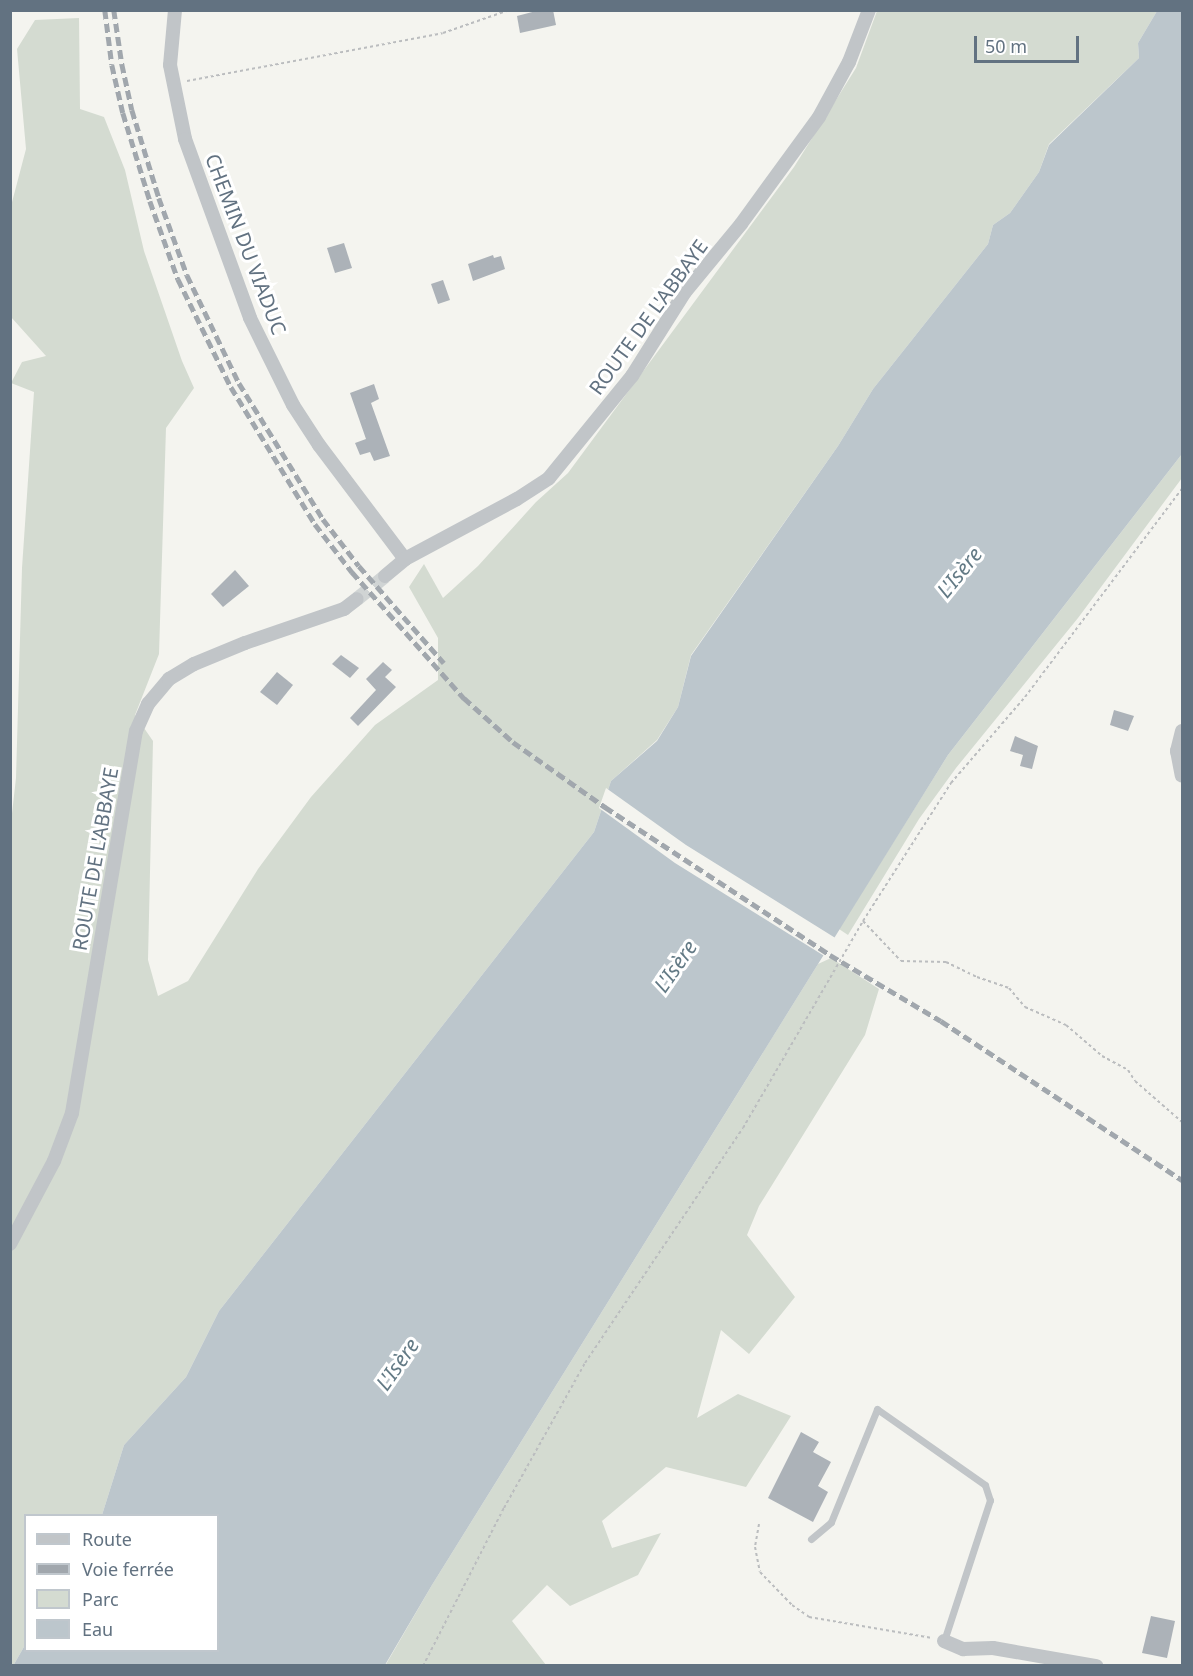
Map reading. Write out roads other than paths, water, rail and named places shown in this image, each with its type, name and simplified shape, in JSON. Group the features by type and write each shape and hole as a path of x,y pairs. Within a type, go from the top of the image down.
{"street":[{"name":"CHEMIN DU VIADUC","path":"175,10 170,65 185,139 250,318 293,405 319,445 405,559"},
{"name":"ROUTE DE L'ABBAYE","path":"386,576 405,559 517,499 549,478 632,376 685,292 747,216 819,117 849,62 869,10"},
{"name":"ROUTE DE L'ABBAYE","path":"10,1244 54,1161 72,1113 136,731 148,704 170,679 194,664 245,643 344,609 357,599"},
{"path":"1182,731 1177,751 1182,776"},
{"path":"944,1641 963,1648 993,1648 1096,1665"}],"lane":[{"path":"811,1539 831,1522 877,1409 985,1485 990,1500 944,1641"}],"water":[{"name":"L'Isère","path":"1157,11 1182,11 1182,454 948,755 432,1585 385,1665 13,1666 24,1647 24,1652 219,1652 219,1514 102,1514 124,1445 186,1377 219,1311 594,832 611,781 657,741 678,707 691,656 838,446 873,389 988,244 993,225 1010,213 1039,172 1049,145 1139,58 1138,43"}],"tunnel":[{"path":"357,599 385,576"}],"railway":[{"path":"105,10 112,65 123,113 150,201 178,279 231,387 315,524 352,572 464,698 513,742 605,807 830,955 941,1021 1182,1180"},
{"path":"114,10 132,110 159,198 187,275 239,383 323,519 359,566 444,663"}]}
